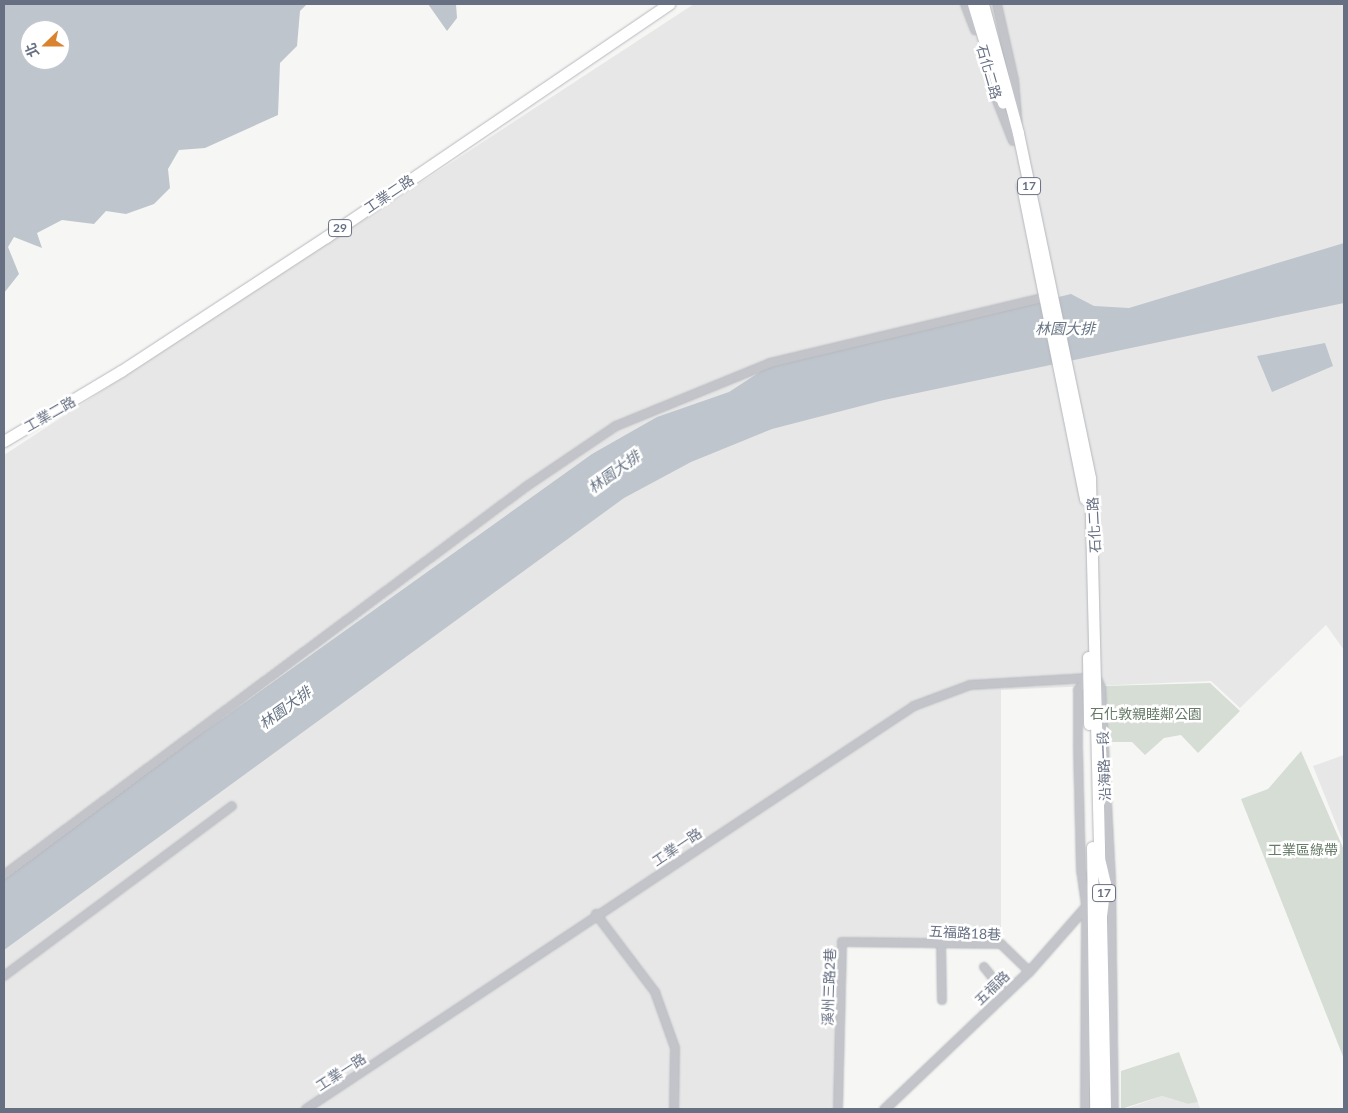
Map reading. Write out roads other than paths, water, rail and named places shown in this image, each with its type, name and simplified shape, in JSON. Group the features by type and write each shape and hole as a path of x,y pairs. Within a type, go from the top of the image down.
{"main road":[{"name":"工業二路","path":"4,441 121,371 326,237 669,4"},
{"name":"17","path":"973,4 1002,84"},
{"name":"17","path":"983,4 1002,84"},
{"name":"石化二路","path":"1002,84 1016,137 1045,291 1065,376 1088,520 1092,678"},
{"name":"沿海路一段","path":"1092,678 1099,858 1108,880 1101,918 1105,1109"},
{"name":"沿海路一段","path":"1092,678 1090,901 1095,1109"}],"street":[{"name":"石化二路","path":"965,4 1016,137"},
{"name":"石化二路","path":"997,4 1017,98 1016,137"},
{"path":"4,875 527,486 616,426 770,363 1045,291"},
{"name":"工業一路","path":"306,1109 596,914 914,706 970,685 1092,678"},
{"path":"4,976 232,806"},
{"name":"五福路","path":"884,1109 1029,971 1108,880"},
{"name":"沿海路一段","path":"1108,880 1114,1109"},
{"name":"沿海路一段","path":"1085,1109 1090,901"},
{"path":"596,914 655,992 675,1048 674,1109"},
{"name":"溪州三路2巷","path":"838,1109 842,942 919,943"},
{"name":"五福路18巷","path":"919,943 1001,944 1029,971"},
{"path":"941,943 942,1000"},
{"path":"984,967 1006,994"}],"water":[{"path":"4,4 307,4 300,11 297,46 280,63 278,115 205,148 179,150 168,169 170,188 154,204 126,214 106,211 94,224 62,220 37,233 42,248 14,237 8,247 19,274 4,293"},
{"path":"428,4 456,4 457,18 447,31"},
{"name":"林園大排","path":"1344,243 1344,303 884,400 772,429 691,462 624,498 4,950 4,876 12,869 592,454 657,417 729,392 766,368 1071,294 1094,306 1129,308"},
{"path":"1325,343 1333,366 1272,392 1257,356"}],"park label":[{"name":"石化敦親睦鄰公園","path":"1146,714"},
{"name":"工業區綠帶","path":"1303,850"}]}
